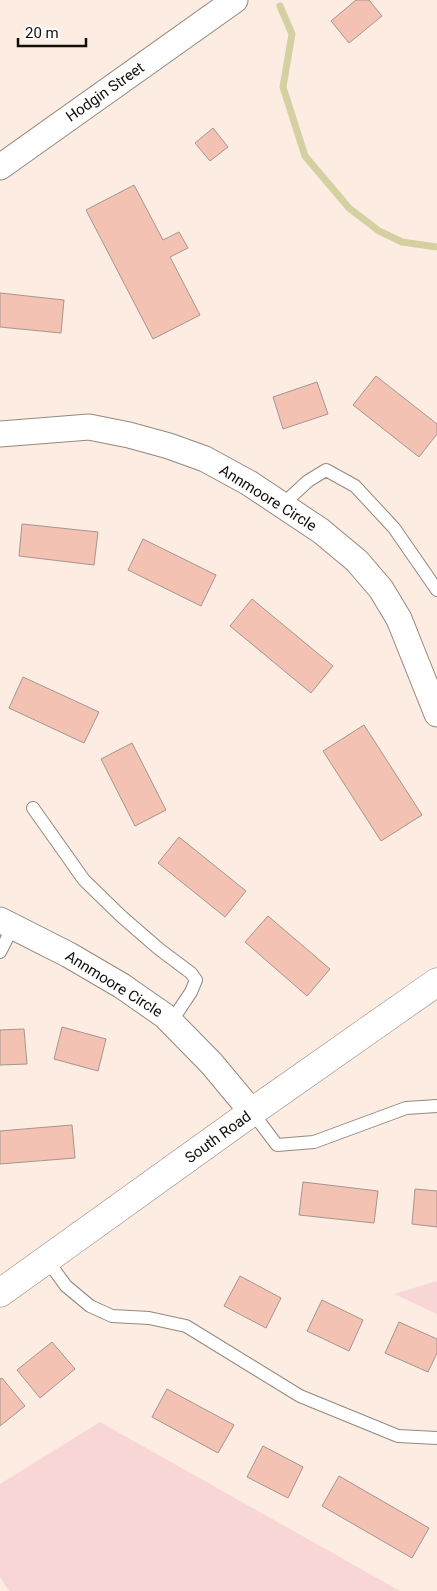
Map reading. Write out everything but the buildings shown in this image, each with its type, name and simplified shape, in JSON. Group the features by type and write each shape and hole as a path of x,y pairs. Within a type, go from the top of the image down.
{"street":[{"name":"Hodgin Street","path":"0,167 235,0"},
{"name":"Annmoore Circle","path":"0,434 89,428 129,435 168,446 205,460 249,483 322,531 358,561 381,589 430,678 437,714"},
{"name":"Annmoore Circle","path":"7,924 70,955 122,986 165,1016 212,1064 252,1112"},
{"name":"South Road","path":"0,1293 437,982"}],"lane":[{"path":"282,505 308,481 326,470 355,486 394,528 437,590"},
{"path":"33,808 84,880 121,916 159,949 191,973 196,980 191,992 171,1022"},
{"path":"0,952 7,924"},
{"path":"252,1112 278,1145 314,1142 406,1108 437,1106"},
{"path":"47,1260 66,1286 90,1306 112,1316 149,1318 186,1326 300,1396 398,1436 437,1438"}],"shaded area":[{"path":"437,1281 437,1314 394,1294"},
{"path":"100,1422 400,1591 9,1591 0,1577 0,1484"}],"waterway":[{"path":"280,6 292,34 283,87 305,156 349,208 379,231 402,242 437,247"}]}
